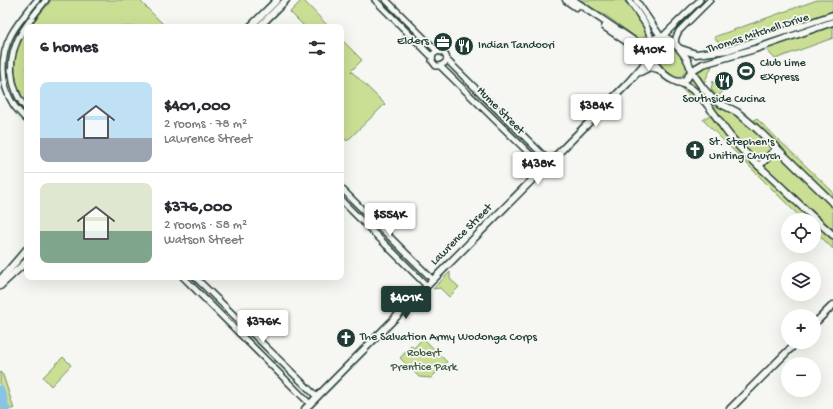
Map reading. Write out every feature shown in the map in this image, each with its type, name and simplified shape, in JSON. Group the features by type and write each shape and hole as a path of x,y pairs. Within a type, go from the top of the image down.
{"main road":[{"path":"253,24 277,0"},
{"path":"262,24 286,0"},
{"path":"566,0 648,57 669,79 684,84 693,90 714,113 731,138 833,235"},
{"path":"573,0 636,42 644,44 662,37 668,39 689,61 691,71 712,98 741,115 833,203"},
{"name":"Thomas Mitchell Drive","path":"691,71 703,64 755,48 833,15"},
{"name":"Thomas Mitchell Drive","path":"814,24 833,22"},
{"name":"Thomas Mitchell Drive","path":"676,46 694,54 715,53 792,32"},
{"path":"648,57 648,50 651,41"},
{"name":"Lawrence Street","path":"305,409 635,76 648,57"},
{"name":"Lawrence Street","path":"635,76 649,67 658,69"},
{"path":"676,82 686,79 691,71"},
{"path":"759,166 777,148"},
{"path":"0,284 24,253"},
{"path":"10,272 24,263"},
{"path":"821,317 833,305"},
{"path":"730,409 790,349"}],"street":[{"path":"24,117 11,100 3,74 3,67 11,34 21,19 38,0"},
{"path":"28,24 46,0"},
{"path":"376,0 432,57 434,64 440,66 444,64 447,60 445,54 439,51 386,0"},
{"path":"629,0 646,25 651,41"},
{"path":"636,0 662,37 700,0"},
{"path":"676,46 677,34 710,0"},
{"path":"389,14 395,9"},
{"path":"675,26 685,25"},
{"path":"408,33 413,27"},
{"path":"24,29 17,40 12,54 11,71 16,92 24,105"},
{"path":"432,57 439,51"},
{"name":"Hume Street","path":"440,66 540,164 547,165 545,158 539,151 447,60"},
{"path":"3,67 11,71"},
{"path":"3,74 11,71"},
{"path":"467,91 472,85"},
{"path":"19,111 24,109"},
{"path":"505,129 511,123"},
{"path":"533,157 539,151"},
{"path":"344,195 346,193 433,280"},
{"path":"344,202 427,286"},
{"path":"405,264 411,258"},
{"path":"186,280 310,404"},
{"path":"192,286 196,280"},
{"path":"199,280 317,397"},
{"path":"203,297 209,290"},
{"path":"215,308 221,302"},
{"path":"295,389 302,382"}],"green space":[{"path":"51,0 139,0 163,24 32,24"},
{"path":"303,0 326,24 302,24 290,12"},
{"path":"579,0 624,0 647,33 643,38 637,38 608,17"},
{"path":"817,0 833,0 833,38 775,59 765,48 733,59 714,37"},
{"path":"24,36 24,100 15,75 15,57"},
{"path":"344,42 362,60 351,71 385,104 347,141 344,138"},
{"path":"662,42 674,49 684,61 687,69 682,76 674,77 654,57 652,53 653,46"},
{"path":"712,66 704,83 698,71 704,67"},
{"path":"694,78 733,113 750,125 756,118 833,192 833,249 821,237 821,213 796,213 703,120 715,111 697,89 688,83"},
{"path":"713,81 723,91 718,97 711,89"},
{"path":"679,86 691,92 700,102 694,101"},
{"path":"450,272 450,279 459,287 449,297 440,288 433,289"},
{"name":"Robert Prentice Park","path":"423,338 447,362 431,378 419,377 400,358 411,346 414,348"},
{"path":"63,357 71,365 51,386 43,377"},
{"path":"0,372 3,375 14,409 0,409"}],"waterway":[{"path":"0,389 6,409"}],"place":[{"name":"Elders","path":"443,42"},
{"name":"Indian Tandoori","path":"464,46"},
{"name":"Club Lime Express","path":"746,71"},
{"name":"Southside Cucina","path":"724,81"},
{"name":"St. Stephen's Uniting Church","path":"695,150"},
{"name":"The Salvation Army Wodonga Corps","path":"346,338"}]}
